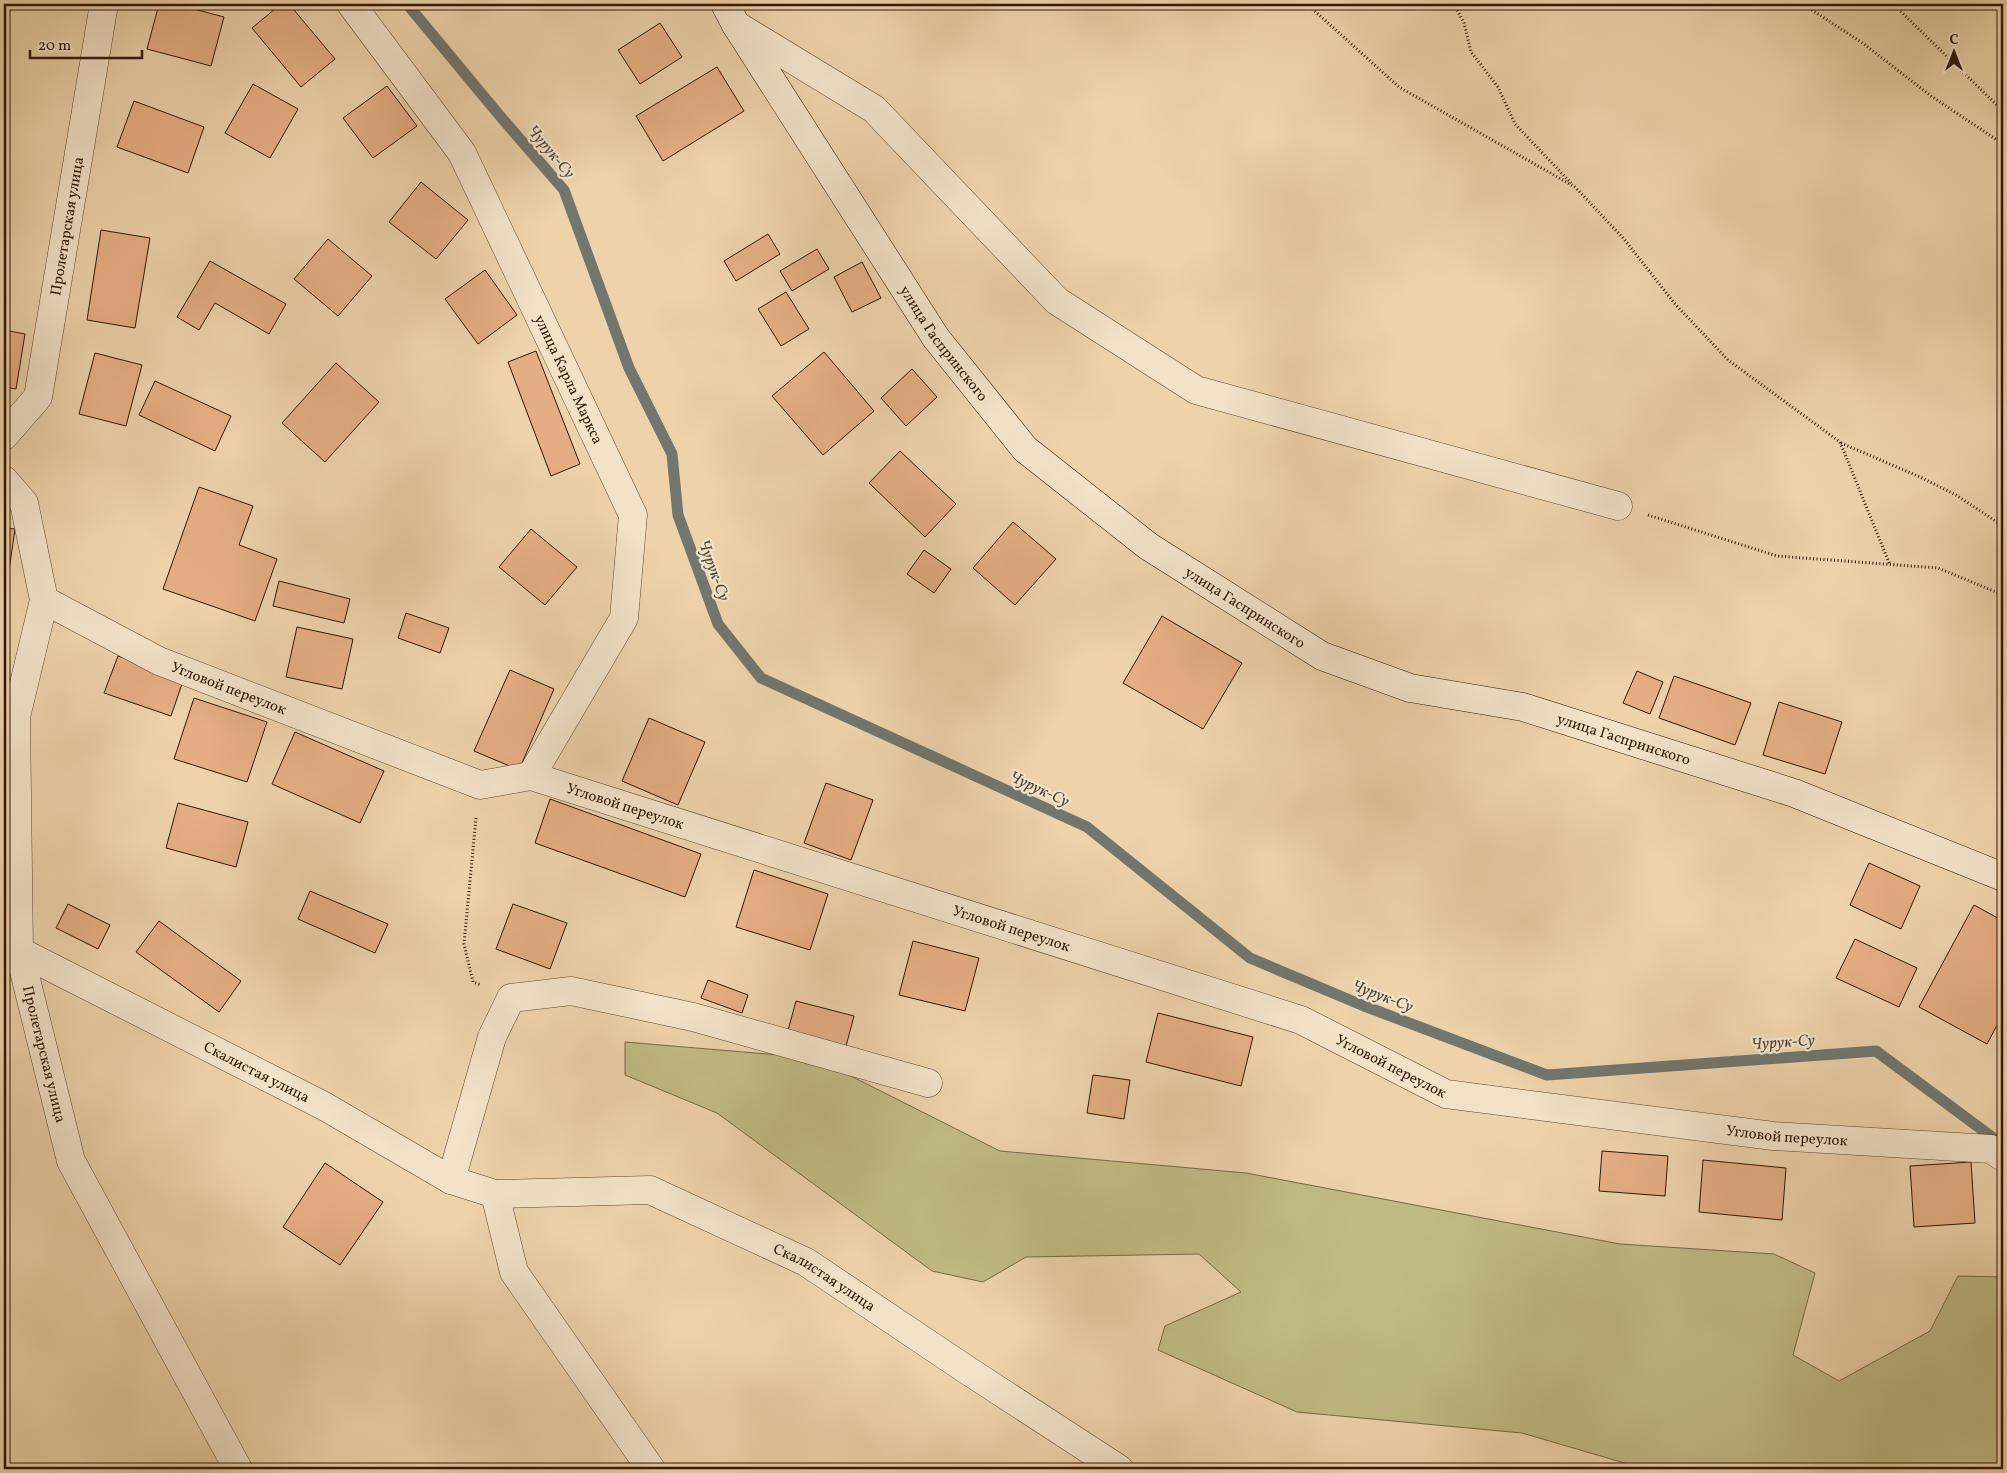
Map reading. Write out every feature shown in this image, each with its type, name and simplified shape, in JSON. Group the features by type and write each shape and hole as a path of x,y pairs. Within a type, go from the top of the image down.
{"street":[{"name":"Пролетарская улица","path":"4,436 38,397 104,4"},
{"name":"улица Карла Маркса","path":"351,4 462,153 633,515 624,618 532,776"},
{"path":"731,14 874,109 1057,301 1196,390 1618,506"},
{"name":"улица Гаспринского","path":"731,14 936,338 1025,449 1148,546 1322,656 1410,688 1524,707 1794,792 2003,877"},
{"path":"4,480 24,503 44,600"},
{"name":"Пролетарская улица","path":"44,600 10,719 12,949 71,1161 238,1469"},
{"name":"Угловой переулок","path":"44,600 159,661 480,785 532,776 1301,1020 1446,1094 1773,1136 1992,1149 2003,1157"},
{"name":"Скалистая улица","path":"12,949 324,1106 451,1180 495,1194 650,1190 806,1262 1119,1469"},
{"path":"451,1180 492,1037 511,998 571,991 693,1017 928,1083"},
{"path":"495,1194 514,1272 651,1469"}],"path":[{"path":"1307,4 1399,88 1575,187"},
{"path":"1454,4 1464,24 1471,52 1498,88 1515,124 1624,239 1674,304 1728,360 1840,442 1956,494 2003,526"},
{"path":"1803,4 1864,44 1931,96 2003,144"},
{"path":"1893,4 2003,111"},
{"path":"1840,442 1890,565"},
{"path":"1618,506 1777,556 1938,568 2003,595"},
{"path":"480,785 464,944 473,982 511,998"}],"shaded area":[{"path":"625,1042 815,1058 1000,1151 1246,1173 1620,1244 1774,1254 1815,1273 1793,1355 1839,1381 1930,1331 1958,1276 2003,1277 2003,1469 1645,1469 1522,1433 1297,1412 1158,1350 1165,1326 1241,1292 1199,1254 1026,1257 983,1282 932,1271 717,1113 625,1075"}],"building":[{"path":"159,4 175,4 224,17 211,66 147,49"},
{"path":"281,4 289,4 335,59 301,87 252,28"},
{"path":"660,23 682,57 640,84 618,50"},
{"path":"717,67 744,111 663,161 636,116"},
{"path":"253,84 298,109 270,158 225,133"},
{"path":"387,86 417,126 373,158 343,118"},
{"path":"134,101 204,127 188,173 117,147"},
{"path":"421,182 468,220 436,259 389,222"},
{"path":"101,230 150,238 135,328 87,320"},
{"path":"768,234 780,254 736,281 724,261"},
{"path":"328,239 372,276 338,316 294,279"},
{"path":"817,249 829,269 792,291 780,271"},
{"path":"210,261 286,304 269,334 215,303 199,330 177,317"},
{"path":"862,262 881,298 852,312 834,277"},
{"path":"485,270 517,315 478,344 445,299"},
{"path":"786,292 809,329 781,346 758,309"},
{"path":"4,330 25,334 16,389 4,387"},
{"path":"536,351 580,464 551,476 508,362"},
{"path":"824,352 874,411 823,455 772,396"},
{"path":"95,353 142,365 126,426 79,414"},
{"path":"336,363 379,402 325,462 282,423"},
{"path":"912,369 937,397 906,426 881,398"},
{"path":"155,381 231,416 215,451 139,415"},
{"path":"900,451 956,504 925,537 869,483"},
{"path":"199,487 253,506 239,545 277,559 255,621 163,589"},
{"path":"1013,522 1056,559 1015,605 973,568"},
{"path":"4,528 15,529 6,591 4,590"},
{"path":"531,529 577,567 545,605 499,567"},
{"path":"924,550 951,569 934,593 907,574"},
{"path":"279,581 350,599 344,623 273,606"},
{"path":"406,613 449,628 440,653 398,638"},
{"path":"1162,616 1242,663 1203,729 1123,683"},
{"path":"297,627 353,639 342,689 286,677"},
{"path":"118,656 184,678 171,716 104,693"},
{"path":"510,670 554,689 519,770 474,751"},
{"path":"1637,671 1663,682 1650,714 1623,703"},
{"path":"1674,676 1751,703 1735,745 1659,718"},
{"path":"194,698 267,722 247,782 174,759"},
{"path":"1779,702 1842,722 1825,774 1763,755"},
{"path":"649,718 705,742 678,805 622,781"},
{"path":"295,732 384,771 360,823 272,784"},
{"path":"826,783 873,800 851,860 804,843"},
{"path":"550,799 701,854 685,897 535,843"},
{"path":"178,803 248,822 236,867 166,848"},
{"path":"1869,863 1920,886 1901,929 1850,905"},
{"path":"754,870 828,894 810,950 736,927"},
{"path":"310,891 388,924 375,953 298,919"},
{"path":"68,904 110,925 98,949 56,928"},
{"path":"513,904 567,923 550,969 496,949"},
{"path":"1974,905 2003,921 2003,1014 1987,1044 1919,1007"},
{"path":"159,921 241,981 219,1012 136,952"},
{"path":"1855,939 1917,968 1899,1007 1836,978"},
{"path":"913,941 979,958 965,1011 899,995"},
{"path":"708,980 748,995 742,1013 701,998"},
{"path":"796,1001 854,1016 845,1050 787,1034"},
{"path":"1158,1013 1253,1037 1241,1086 1146,1062"},
{"path":"1093,1075 1130,1080 1124,1119 1087,1113"},
{"path":"1602,1151 1668,1156 1665,1196 1599,1191"},
{"path":"1703,1160 1786,1168 1782,1220 1699,1212"},
{"path":"1971,1162 1975,1223 1914,1227 1910,1166"},
{"path":"325,1163 383,1202 340,1265 283,1227"}],"waterway":[{"name":"Чурук-Су","path":"407,4 564,190 629,368 672,454 678,515 718,624 761,678 1087,827 1250,958 1364,1006 1547,1075 1876,1051 2000,1143"}]}
